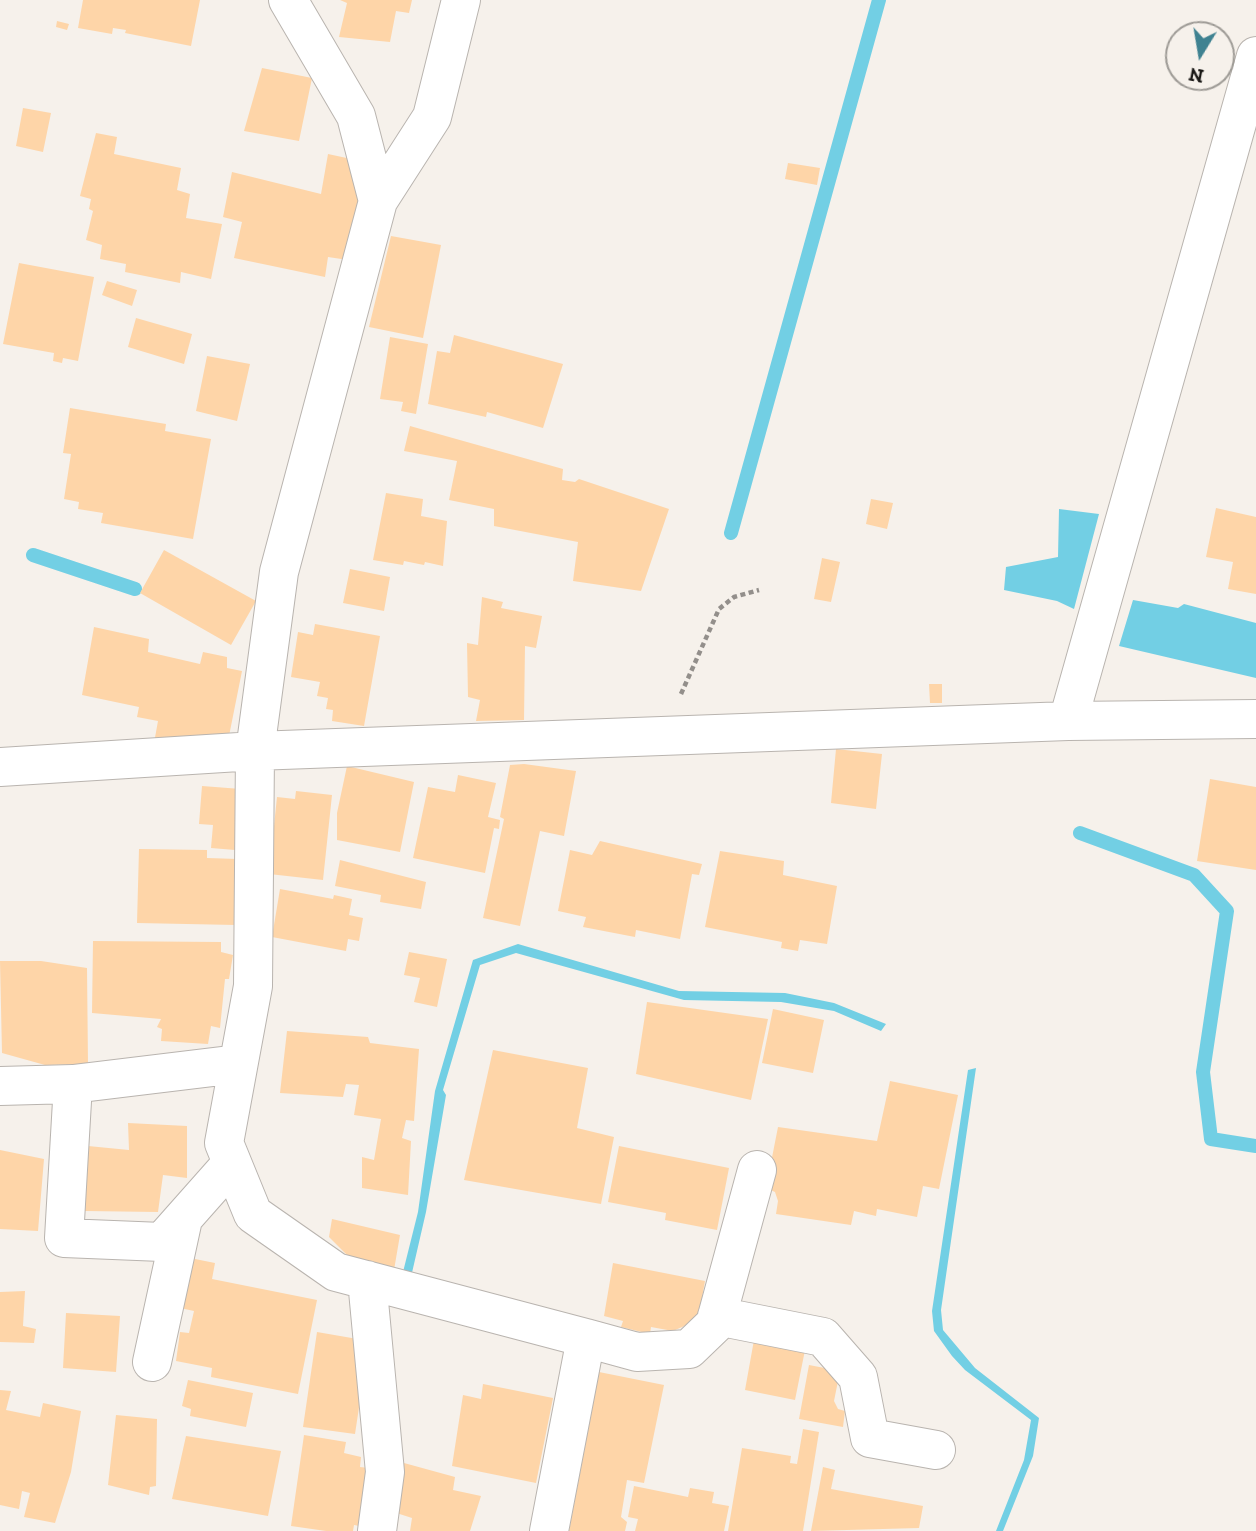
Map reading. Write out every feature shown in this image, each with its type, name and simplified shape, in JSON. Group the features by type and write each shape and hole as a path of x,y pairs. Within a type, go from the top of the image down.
{"street":[{"path":"288,0 356,116 378,201"},
{"path":"461,0 432,117 378,201 279,572 255,751 253,986 224,1143 253,1214 336,1272 637,1352 689,1349 715,1324 757,1170"},
{"path":"1068,721 1256,56"},
{"path":"0,767 255,751 1068,721 1256,719"},
{"path":"0,1086 74,1084 238,1064"},
{"path":"74,1084 64,1238 162,1242 232,1163"},
{"path":"152,1362 183,1219"},
{"path":"368,1280 385,1472 377,1531"},
{"path":"717,1316 823,1337 858,1377 870,1438 936,1450"},
{"path":"549,1531 586,1338"}],"path":[{"path":"662,736 719,609 734,597 759,590"}],"water":[{"path":"1059,509 1099,514 1074,609 1057,601 1004,590 1006,567 1058,557"},
{"path":"1133,600 1178,608 1184,604 1256,623 1256,678 1119,646"},
{"path":"518,944 679,991 785,993 834,1003 886,1024 881,1031 834,1011 781,1002 684,1000 516,953 480,965 443,1090 446,1095 426,1212 411,1277 402,1276 418,1212 435,1091 473,960"},
{"path":"976,1068 941,1310 943,1330 975,1368 1039,1418 1033,1456 1003,1531 996,1531 1024,1460 1031,1420 965,1370 952,1356 934,1331 932,1311 968,1070"}],"building":[{"path":"83,0 200,0 191,46 125,33 126,30 113,28 112,34 78,28"},
{"path":"340,0 412,0 409,13 396,11 390,42 339,37 347,3"},
{"path":"57,21 69,24 67,30 56,27"},
{"path":"262,68 312,78 299,141 244,131"},
{"path":"23,108 51,113 43,152 16,146"},
{"path":"96,133 117,137 114,154 181,168 177,190 190,194 186,218 222,224 211,279 181,272 180,283 125,272 126,264 100,259 102,245 86,240 93,211 89,209 91,199 80,196"},
{"path":"328,154 356,160 364,193 348,260 328,257 325,277 234,258 242,222 223,217 232,172 321,194"},
{"path":"788,163 820,168 817,185 785,179"},
{"path":"391,236 441,245 423,338 369,327"},
{"path":"19,263 94,277 78,361 63,358 62,363 53,361 54,353 3,344"},
{"path":"107,281 137,290 132,306 102,295"},
{"path":"136,318 192,334 184,364 128,347"},
{"path":"454,335 563,364 543,428 487,412 486,417 428,404 437,351 450,353"},
{"path":"390,337 428,344 416,414 401,411 403,402 380,399"},
{"path":"207,356 250,364 237,421 196,411"},
{"path":"70,408 166,424 165,431 211,439 193,539 101,523 103,513 78,509 79,502 64,499 71,454 63,453"},
{"path":"410,426 563,469 562,480 575,482 579,479 669,509 641,591 573,581 578,542 494,526 494,509 449,500 457,461 404,451"},
{"path":"386,493 423,499 421,516 447,521 443,566 425,562 424,565 404,561 403,565 373,560"},
{"path":"871,499 893,503 887,529 866,524"},
{"path":"1216,508 1256,517 1256,594 1228,589 1233,562 1206,557"},
{"path":"164,550 256,601 231,645 140,593"},
{"path":"822,558 840,562 831,602 814,599"},
{"path":"350,569 390,577 384,611 343,603"},
{"path":"482,597 503,602 501,608 542,616 536,648 525,646 524,720 476,721 480,700 468,697 467,643 478,645"},
{"path":"315,624 380,636 364,726 332,721 333,710 326,709 328,698 317,696 320,682 291,677 298,632 313,635"},
{"path":"94,627 149,639 148,652 200,664 203,652 227,657 227,668 242,671 229,736 154,743 158,721 137,717 139,707 82,695"},
{"path":"929,684 942,684 942,703 930,703"},
{"path":"836,749 882,754 876,809 831,803"},
{"path":"524,764 576,771 564,836 540,831 520,926 483,918 504,819 500,817 510,765"},
{"path":"347,766 414,782 400,852 337,840 337,813"},
{"path":"458,775 496,783 488,817 500,820 499,829 494,828 485,873 413,858 428,787 455,792"},
{"path":"1210,779 1256,787 1256,870 1197,861"},
{"path":"202,786 241,789 235,850 211,848 213,825 199,824"},
{"path":"296,791 332,795 323,880 269,874 277,797 295,799"},
{"path":"600,841 702,864 699,875 692,874 680,939 636,930 635,937 583,927 586,917 558,911 570,850 592,855"},
{"path":"139,849 207,850 207,858 238,859 236,925 137,923"},
{"path":"720,851 784,861 783,875 837,886 827,944 800,940 798,951 781,948 782,942 705,927"},
{"path":"340,860 426,882 421,909 380,902 381,895 335,886"},
{"path":"280,889 333,899 334,895 352,899 349,915 363,918 359,941 348,939 346,951 272,937"},
{"path":"93,941 221,942 221,952 233,955 229,979 225,979 220,1028 211,1026 208,1044 161,1041 162,1029 157,1027 161,1019 92,1013"},
{"path":"409,952 447,959 437,1007 414,1002 420,978 404,975"},
{"path":"0,961 41,961 87,968 88,1064 45,1065 2,1053"},
{"path":"647,1002 768,1019 751,1100 636,1074"},
{"path":"773,1009 824,1020 813,1073 762,1063"},
{"path":"287,1031 368,1037 370,1043 419,1049 414,1121 406,1120 402,1138 411,1141 408,1195 362,1188 362,1157 374,1160 381,1119 354,1115 359,1085 346,1084 343,1097 280,1093"},
{"path":"493,1050 588,1068 577,1128 614,1137 601,1204 464,1180"},
{"path":"890,1081 958,1095 939,1189 923,1186 917,1217 877,1209 876,1216 854,1211 851,1225 776,1214 778,1201 775,1192 766,1188 778,1127 877,1141"},
{"path":"128,1123 187,1126 187,1178 163,1175 158,1212 85,1211 88,1146 129,1150"},
{"path":"619,1146 729,1168 717,1230 665,1220 666,1213 608,1202"},
{"path":"0,1150 44,1159 38,1231 0,1229"},
{"path":"332,1219 400,1235 394,1270 347,1255 329,1237"},
{"path":"190,1258 215,1263 212,1279 317,1300 298,1394 211,1377 212,1368 176,1361 180,1332 189,1333 194,1311 180,1308"},
{"path":"613,1263 705,1281 698,1320 673,1331 651,1327 650,1334 621,1327 623,1321 604,1316"},
{"path":"25,1291 23,1326 36,1329 34,1343 0,1342 0,1292"},
{"path":"66,1313 120,1316 116,1372 63,1368"},
{"path":"317,1332 369,1341 355,1434 303,1427"},
{"path":"754,1340 805,1350 795,1400 745,1390"},
{"path":"809,1365 840,1371 834,1401 838,1409 845,1411 843,1427 799,1419"},
{"path":"599,1372 664,1385 644,1483 627,1480 621,1517 627,1522 625,1531 569,1531"},
{"path":"188,1380 253,1393 246,1427 190,1416 191,1409 182,1406"},
{"path":"483,1384 553,1398 536,1483 452,1466 463,1395 481,1399"},
{"path":"0,1390 11,1391 6,1410 40,1417 43,1403 81,1411 71,1472 55,1523 24,1517 30,1493 22,1491 19,1509 0,1505"},
{"path":"116,1415 157,1419 156,1486 150,1487 149,1495 108,1485"},
{"path":"803,1429 819,1432 803,1531 728,1531 742,1448 791,1456 790,1463 797,1464"},
{"path":"304,1435 346,1442 344,1453 361,1457 360,1467 377,1469 365,1527 354,1525 353,1531 326,1531 291,1526"},
{"path":"186,1436 281,1451 268,1516 172,1499"},
{"path":"404,1463 455,1477 453,1490 481,1496 470,1531 410,1531 412,1518 384,1509"},
{"path":"823,1467 835,1470 831,1489 923,1506 919,1528 811,1531"},
{"path":"634,1486 688,1497 690,1488 714,1492 712,1503 729,1506 724,1531 635,1531 638,1519 628,1517"}],"waterway":[{"path":"731,533 879,0"},
{"path":"33,555 135,589"},
{"path":"1080,833 1194,875 1227,911 1203,1072 1211,1139 1256,1146"}]}
